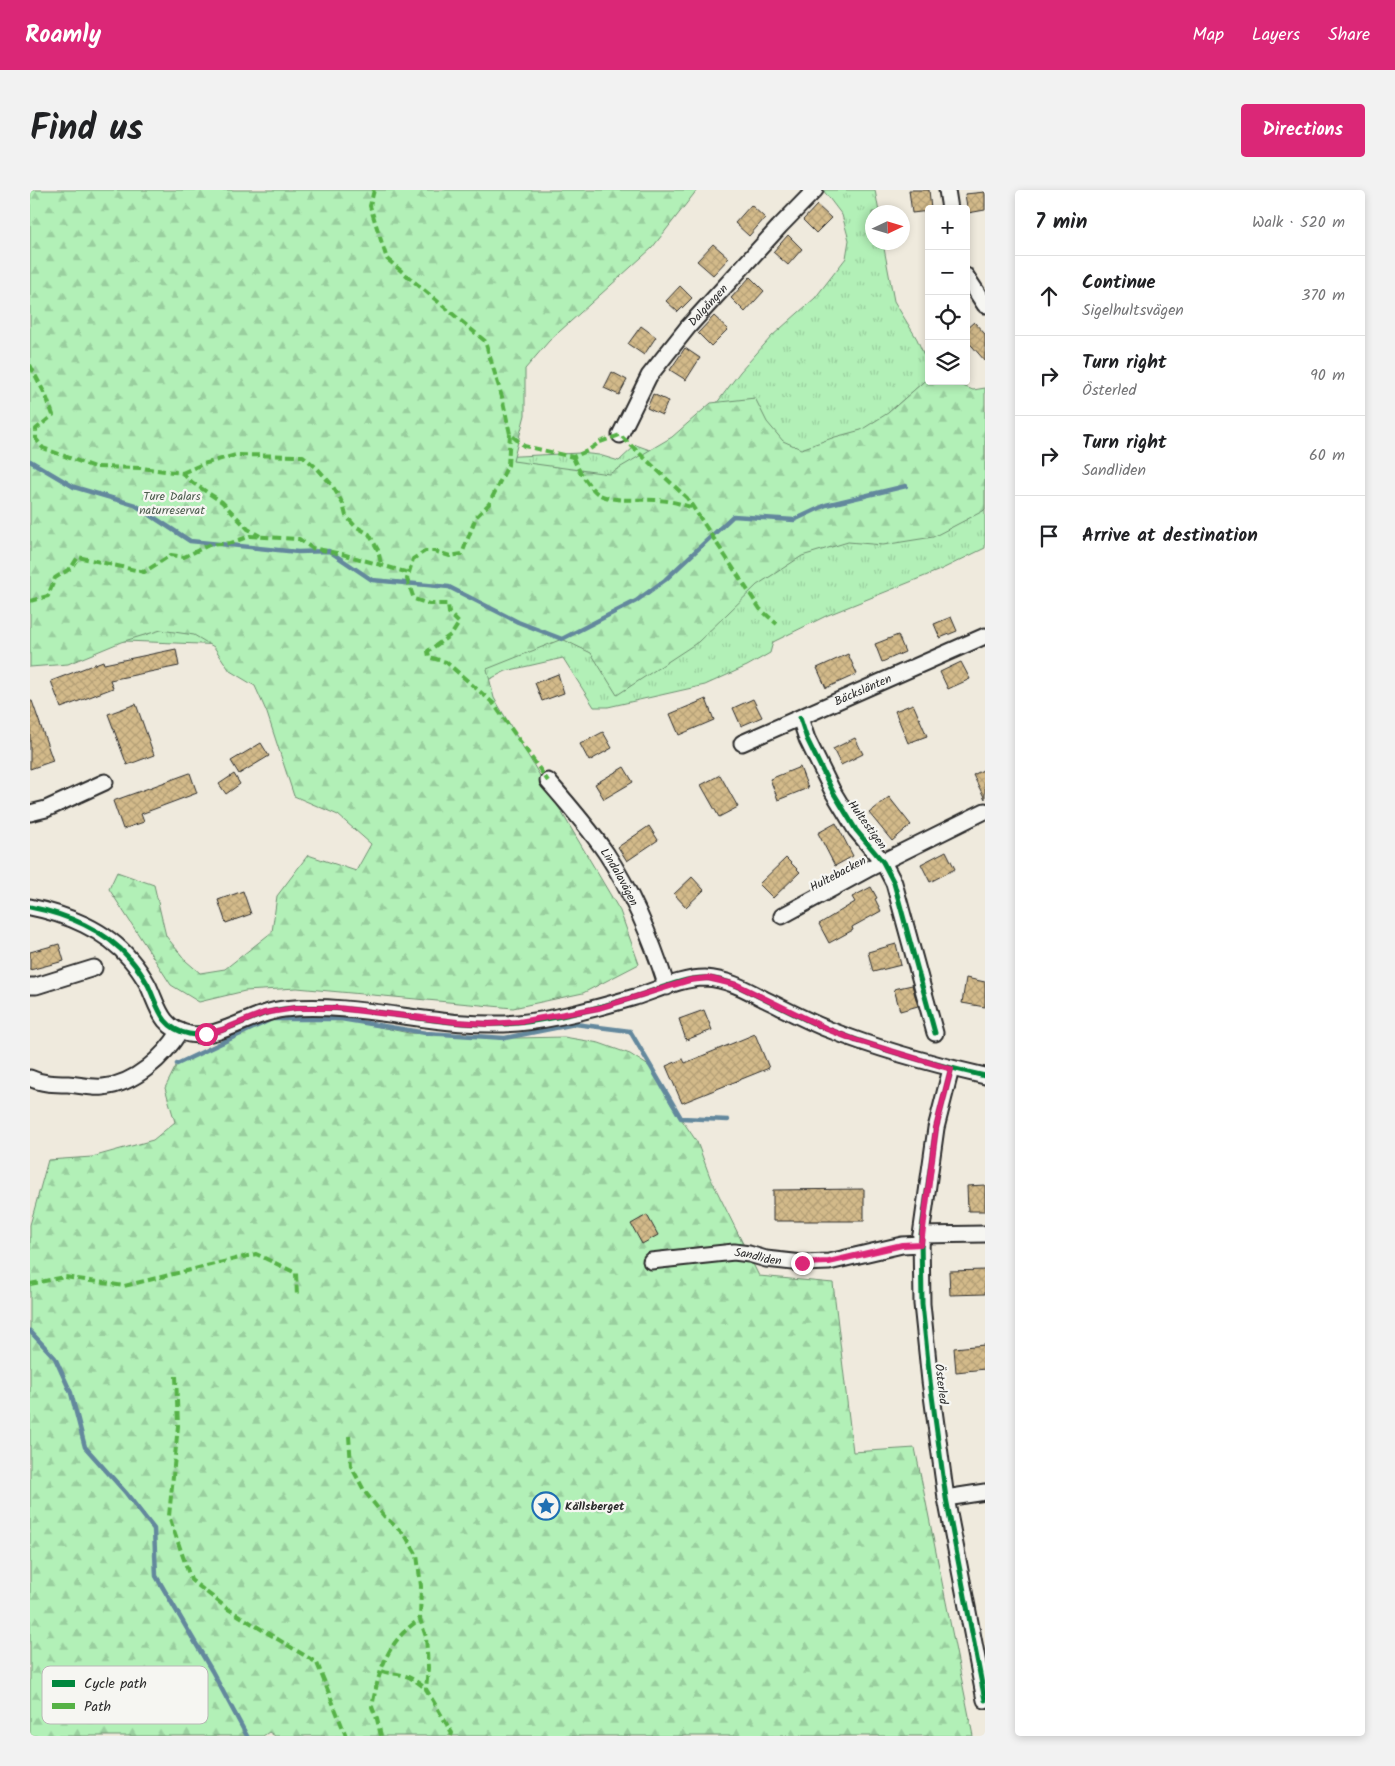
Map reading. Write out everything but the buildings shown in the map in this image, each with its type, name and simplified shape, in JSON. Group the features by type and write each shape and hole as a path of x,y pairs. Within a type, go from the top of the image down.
{"street":[{"name":"Dalgången","path":"620,434 649,376 688,327 815,190"},
{"path":"947,190 949,205"},
{"path":"970,282 985,305"},
{"name":"Bäckslänten","path":"742,743 985,636"},
{"name":"Hultestigen","path":"800,718 807,739 832,792 856,830 883,862 894,883 935,1033"},
{"name":"Lindalavägen","path":"548,781 606,853 642,922 666,986"},
{"path":"30,813 105,782"},
{"name":"Hultebacken","path":"782,916 883,862 985,811"},
{"path":"30,907 63,915 90,928 113,943 137,967 163,1018 180,1031 195,1035 222,1030 264,1013 295,1008 337,1008 457,1022 489,1024 519,1022 599,1008 666,986 698,978 720,980 737,985 827,1029 855,1040 951,1069 985,1076"},
{"path":"30,986 94,968"},
{"path":"30,1078 53,1084 88,1087 106,1086 139,1074 161,1057 171,1046 180,1031"},
{"name":"Österled","path":"951,1069 936,1128 921,1239 922,1304 930,1381 946,1498 978,1627 985,1700"},
{"name":"Sandliden","path":"651,1261 734,1252 766,1259 802,1263 829,1262 921,1239 985,1234"},
{"path":"946,1498 985,1492"}],"green space":[{"path":"30,190 697,190 652,248 549,341 525,369 525,415 513,461 609,474 672,437 711,403 755,398 767,422 783,441 801,449 861,430 888,413 925,381 925,385 960,385 973,390 985,388 985,509 983,511 933,537 883,545 848,542 802,556 757,585 698,642 617,695 591,653 562,639 487,669 494,698 620,911 639,964 583,993 513,1008 297,988 245,991 199,1002 171,985 109,889 117,872 154,885 166,936 186,961 200,973 225,969 272,932 277,896 308,855 356,871 371,844 338,815 294,796 267,713 255,686 230,671 214,647 194,635 161,630 121,642 68,664 30,667"},
{"name":"Ture Dalars naturreservat","path":"823,190 875,190 878,205 865,205 865,250 884,250 894,301 917,339 925,358 925,381 888,413 985,441 985,548 940,570 828,615 773,642 770,653 747,666 705,685 608,707 594,707 563,658 506,671 486,681 267,693 225,645 100,640 478,458 580,453 599,455 619,461 636,445 675,459 740,372 772,336 815,298 846,258 849,240 842,215"},
{"path":"282,1015 322,1015 409,1033 517,1038 564,1037 599,1043 630,1054 652,1068 671,1104 697,1142 710,1177 759,1276 833,1283 853,1452 915,1448 973,1736 275,1736 269,1732 263,1736 30,1736 30,1225 48,1160 92,1157 153,1140 175,1122 165,1088 177,1064 255,1024"}],"waterway":[{"path":"30,461 74,487 135,505 190,541 298,552 329,551 372,580 449,587 518,622 562,639 636,601 665,580 733,516 794,520 826,505 906,486"},
{"path":"177,1064 272,1019 341,1019 426,1033 505,1038 575,1024 630,1031 681,1118 728,1120"},
{"path":"30,1331 55,1358 71,1393 85,1447 126,1493 154,1529 156,1576 212,1671 247,1736"}],"marked path":[{"path":"374,190 370,206 387,259 485,341 502,397 510,434 524,446 573,457 587,451 600,442 620,435 687,498 760,609 777,624"},
{"path":"30,365 46,396 53,415 36,429 36,439 43,448 94,467 141,468 182,473 193,483 222,502 248,529 260,536"},
{"path":"510,434 508,465 489,504 476,517 462,554 450,556 434,551 425,551 413,559 407,579 414,599 429,604 448,604 449,613 459,623 452,634 428,651 429,657 446,662 493,703 548,781"},
{"path":"182,473 203,464 236,455 303,456 332,485 343,504 346,516 355,526 369,534 378,550 381,564"},
{"path":"573,457 584,478 592,489 600,495 620,499 675,502 694,508"},
{"path":"30,601 48,596 55,578 71,568 78,557 144,572 171,555 184,557 209,545 231,543 250,536 299,539 312,548 342,554 409,573"},
{"path":"30,1284 65,1277 124,1286 256,1254 296,1273 297,1296"},
{"path":"176,1376 178,1426 169,1516 191,1580 228,1609 317,1663 346,1736"},
{"path":"349,1436 351,1466 365,1492 384,1516 405,1535 417,1555 421,1586 420,1619 426,1637 428,1668 426,1689 452,1733 451,1736"},
{"path":"381,1736 372,1707 378,1681 386,1657 392,1647 420,1619"},
{"path":"382,1671 409,1677 426,1689"}],"cycle path":[{"path":"800,718 807,739 833,792 856,830 883,862 894,883 935,1033"},
{"path":"30,907 71,919 109,940 130,959 140,972 166,1022 172,1027 189,1034 200,1035 224,1030 272,1011 313,1008 342,1009 459,1023 518,1023 577,1013 635,997 679,982 705,978 721,980 736,985 813,1023 868,1044 985,1076"},
{"path":"951,1069 936,1128 921,1235 922,1304 930,1381 946,1498 985,1700"}],"place":[{"name":"Källsberget","path":"546,1506"}],"route":[{"path":"206,1034 222,1030 264,1013 295,1008 337,1008 457,1022 489,1024 519,1022 599,1008 690,980 708,978 737,985 827,1029 855,1040 951,1069 936,1128 921,1244 902,1245 829,1262 802,1263"}]}
